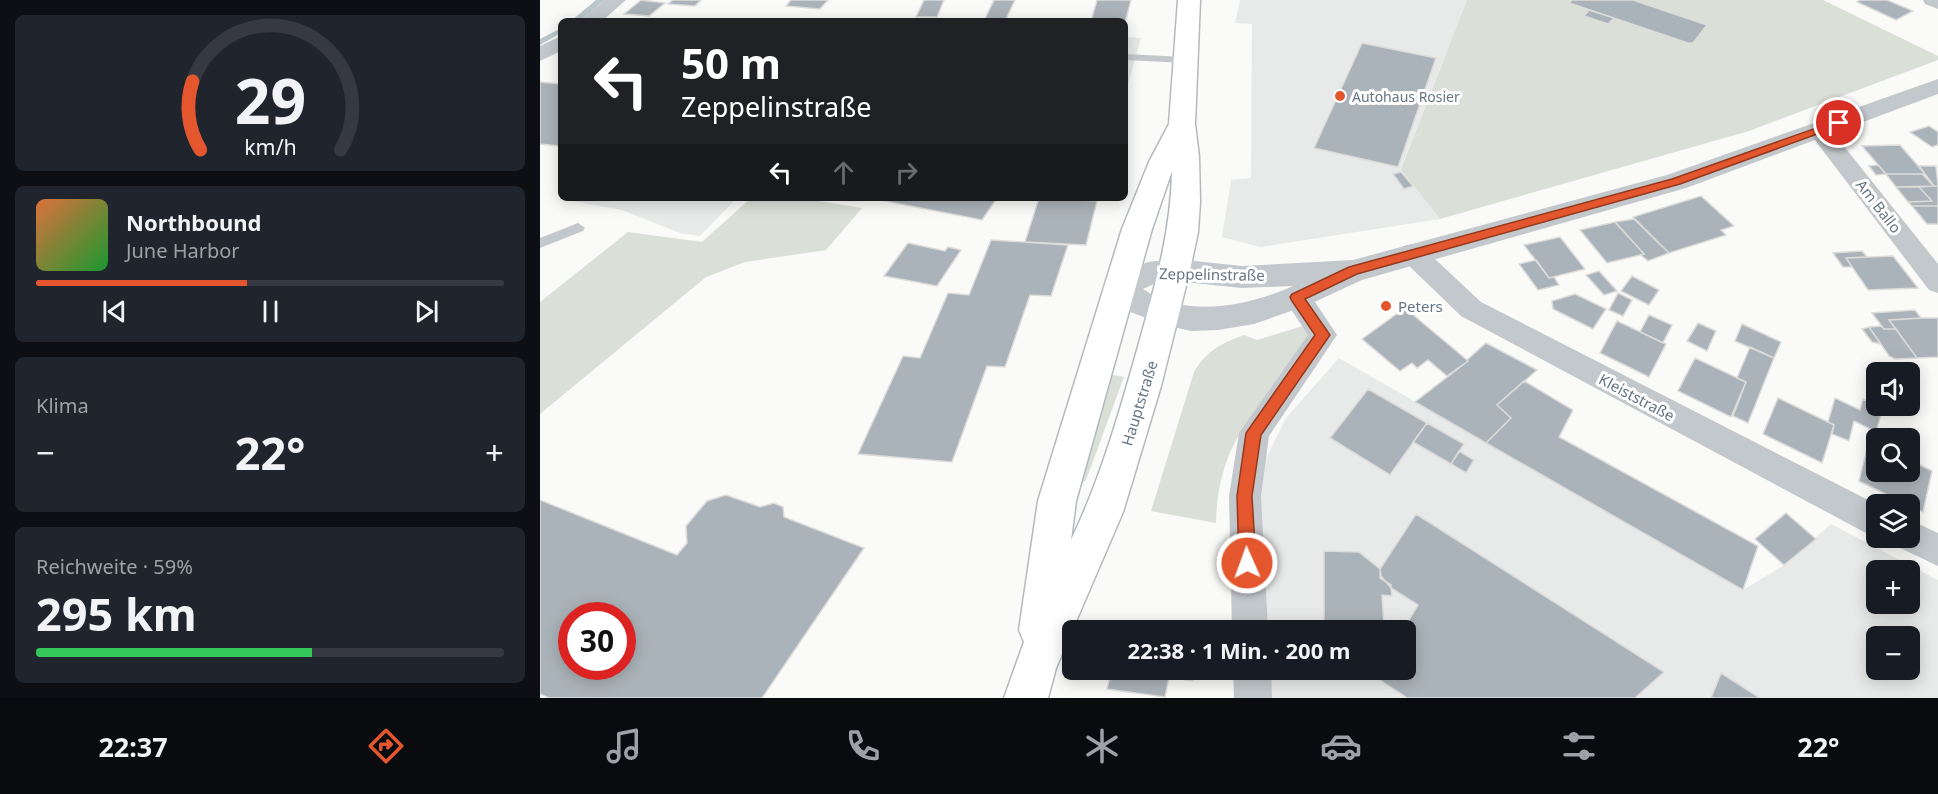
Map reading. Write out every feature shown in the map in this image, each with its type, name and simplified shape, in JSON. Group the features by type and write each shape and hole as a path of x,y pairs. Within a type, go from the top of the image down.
{"main road":[{"name":"Hauptstraße","path":"1030,683 1104,512 1144,386 1175,270 1186,201 1186,157 1182,124 1190,0"},
{"name":"Hauptstraße","path":"1030,683 1057,501 1118,288 1162,162 1182,124"}],"street":[{"path":"594,18 617,0"},
{"path":"1932,0 1938,3"},
{"path":"540,55 558,44"},
{"name":"Zeppelinstraße","path":"1353,271 1242,277 1175,270 1148,273 1118,288 1139,303 1164,313 1191,319 1218,318 1254,312 1297,297 1353,271 1676,182 1938,86"},
{"name":"Am Ballo","path":"1819,130 1938,283"},
{"name":"Kleiststraße","path":"1412,253 1472,309 1866,516"},
{"path":"1250,620 1245,496 1254,433 1323,335 1297,297"},
{"path":"1920,541 1938,550"},
{"path":"1252,680 1253,698"}],"lane":[{"path":"1128,57 1185,60"},
{"path":"540,243 578,228"}],"shaded area":[{"name":"Autohaus Rosier","path":"1240,0 1467,0 1401,168 1440,219 1260,247 1222,237 1231,180 1251,178 1252,24 1235,23"},
{"path":"1467,0 1823,0 1938,56 1938,60 1749,131 1440,219 1401,169"},
{"path":"1128,37 1141,38 1128,84"},
{"path":"572,201 734,201 700,236 680,233 622,210"},
{"path":"748,201 819,201 862,208 826,250 745,262 706,277 540,414 540,302 628,232 702,242"},
{"path":"1306,325 1309,337 1305,351 1256,410 1232,448 1218,494 1216,523 1151,511 1194,372 1204,358 1222,345 1244,335 1257,340"},
{"path":"1339,358 1743,590 1784,565 1831,524 1866,542 1866,548 1877,548 1900,560 1866,560 1866,614 1920,614 1920,571 1938,580 1938,698 1267,698 1266,680 1416,680 1416,620 1264,620 1259,472 1286,418"},
{"path":"1108,374 1124,377 1086,480 1079,485"}],"building":[{"path":"641,0 665,3 649,16 624,14"},
{"path":"673,0 701,0 695,6 668,4"},
{"path":"791,0 828,0 820,9 786,6"},
{"path":"924,0 944,0 937,17 916,17"},
{"path":"994,0 1015,0 1006,18 985,18"},
{"path":"1097,0 1131,0 1126,18 1092,18"},
{"path":"1572,0 1633,0 1707,25 1693,43 1688,43 1569,3"},
{"path":"1887,0 1913,11 1896,20 1857,2"},
{"path":"1589,10 1614,18 1608,24 1584,16"},
{"path":"1362,43 1436,58 1398,167 1314,148"},
{"path":"540,82 558,84 558,146 540,144"},
{"path":"1929,126 1938,132 1938,145 1932,147 1910,132"},
{"path":"1900,145 1925,174 1886,174 1862,146"},
{"path":"1877,165 1886,174 1876,175 1869,166"},
{"path":"1919,166 1936,166 1938,186 1934,186"},
{"path":"1401,172 1413,186 1404,189 1393,174"},
{"path":"1886,174 1922,174 1934,186 1896,187"},
{"path":"1938,186 1938,206 1912,206 1908,202 1932,201 1919,187"},
{"path":"1896,187 1919,187 1932,201 1908,202"},
{"path":"1701,196 1734,226 1721,230 1726,235 1669,253 1633,217"},
{"path":"885,201 995,201 982,220"},
{"path":"1038,201 1097,201 1086,245 1025,242"},
{"path":"1912,206 1938,206 1938,224 1927,224"},
{"path":"1634,219 1669,253 1648,261 1641,255 1644,254 1615,222"},
{"path":"1615,222 1644,254 1607,263 1580,230"},
{"path":"1560,237 1585,269 1549,278 1524,245"},
{"path":"991,240 1068,245 1051,296 1030,295 1005,367 987,366 952,462 858,454 903,356 920,358 948,293 969,295"},
{"path":"908,243 945,251 948,247 961,250 937,286 884,276"},
{"path":"1862,251 1867,257 1846,258 1852,267 1843,267 1833,253"},
{"path":"1893,256 1918,288 1868,290 1846,258"},
{"path":"1536,260 1549,278 1554,277 1559,285 1538,290 1519,264"},
{"path":"1599,271 1617,291 1604,295 1586,275"},
{"path":"1632,276 1659,290 1649,305 1621,291"},
{"path":"1618,293 1632,300 1623,316 1609,310"},
{"path":"1575,294 1606,309 1593,329 1553,309 1552,301"},
{"path":"1405,308 1468,361 1447,376 1428,360 1417,368 1412,363 1400,371 1362,339"},
{"path":"1915,310 1921,318 1889,320 1896,329 1884,329 1872,313"},
{"path":"1649,315 1672,325 1663,343 1640,332"},
{"path":"1938,318 1938,357 1917,358 1889,320"},
{"path":"1617,321 1666,344 1649,377 1600,353"},
{"path":"1698,323 1716,331 1707,351 1687,341"},
{"path":"1742,324 1781,342 1774,358 1735,341"},
{"path":"1881,326 1884,329 1896,329 1917,358 1895,359 1889,356 1869,327"},
{"path":"1869,327 1881,344 1872,342 1862,329"},
{"path":"1486,343 1537,370 1497,405 1511,418 1486,443 1415,402 1468,361"},
{"path":"1750,347 1774,358 1748,423 1733,416 1746,382 1737,378"},
{"path":"1695,358 1746,382 1731,417 1678,391"},
{"path":"1524,381 1573,410 1559,437 1758,546 1743,590 1486,443 1511,418 1497,405"},
{"path":"1368,389 1427,423 1390,475 1330,438"},
{"path":"1778,398 1834,425 1822,463 1763,434"},
{"path":"1835,398 1860,410 1863,399 1866,400 1866,416 1881,416 1877,428 1868,428 1854,421 1849,441 1832,434 1834,425 1828,422"},
{"path":"1427,423 1464,444 1451,464 1413,442"},
{"path":"1459,451 1474,460 1466,473 1451,464"},
{"path":"1866,453 1866,482 1920,482 1920,465 1932,471 1923,512 1920,511 1920,494 1886,494 1859,481"},
{"path":"726,495 760,507 774,503 783,507 784,517 864,548 762,698 549,698 540,694 540,500 677,555 687,543 686,526 707,501"},
{"path":"1786,513 1816,539 1784,565 1755,539"},
{"path":"1416,514 1664,672 1635,698 1407,698 1380,680 1416,680 1416,620 1409,620 1418,605 1391,588 1381,576 1380,569"},
{"path":"1324,551 1359,552 1380,569 1380,578 1391,585 1392,596 1382,595 1384,620 1324,620"},
{"path":"1721,673 1760,698 1711,698"},
{"path":"1109,680 1168,680 1165,697 1107,689"}],"waterway":[{"path":"579,18 601,0"},
{"path":"540,42 558,32"}],"place":[{"name":"Autohaus Rosier","path":"1340,96"},
{"name":"Peters","path":"1386,306"}],"route":[{"path":"1247,563 1245,496 1254,433 1323,335 1297,297 1353,271 1676,182 1839,123"}]}
